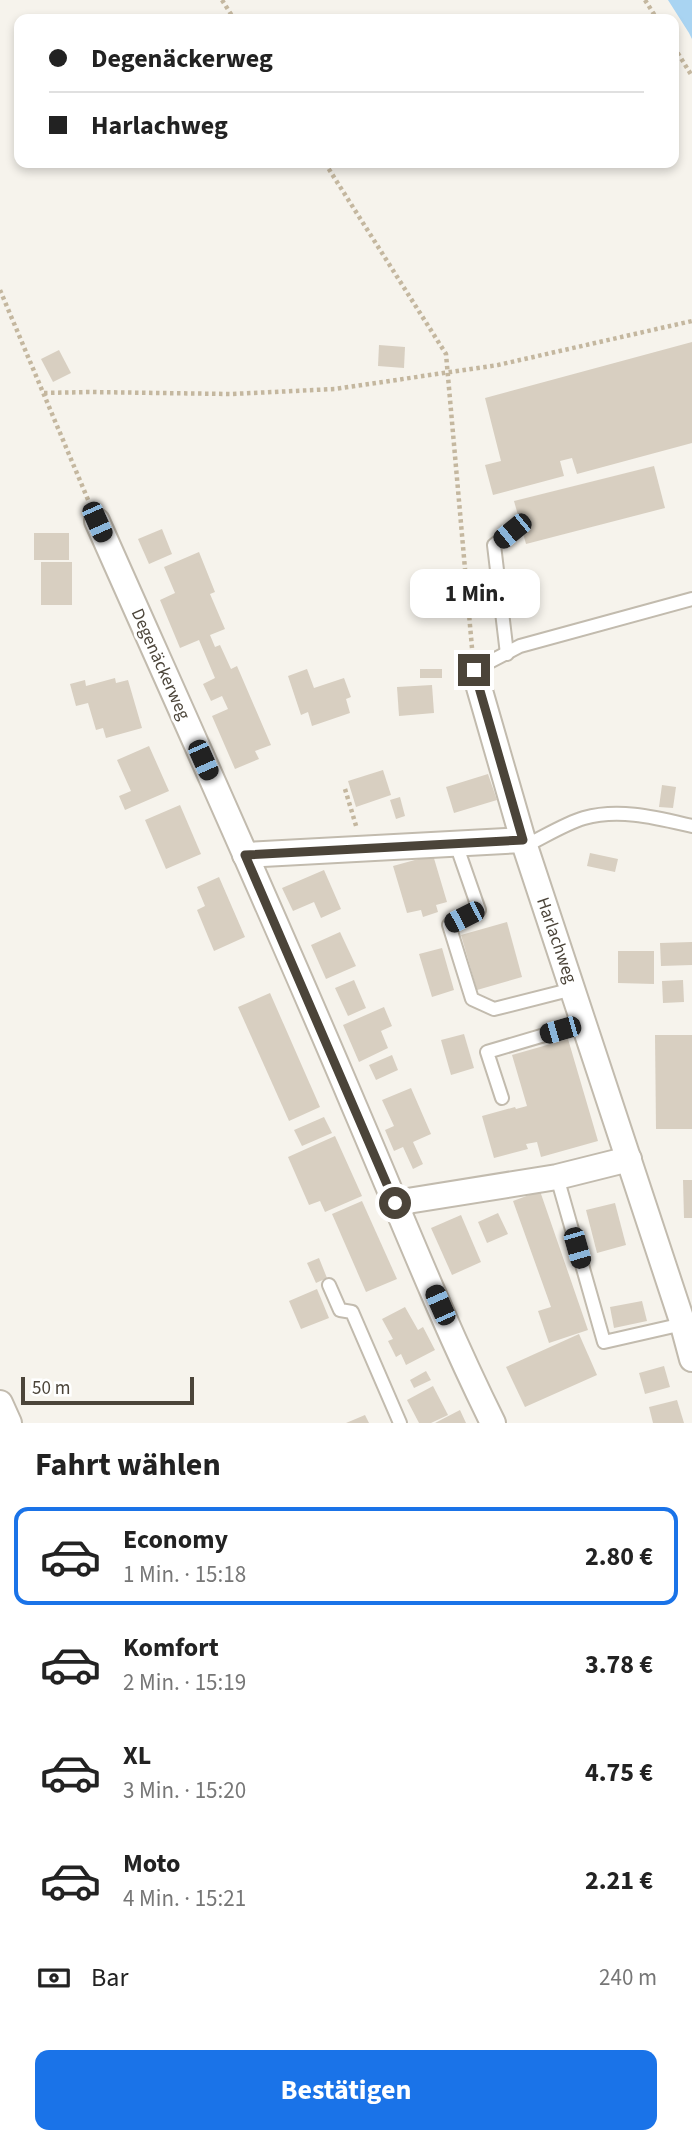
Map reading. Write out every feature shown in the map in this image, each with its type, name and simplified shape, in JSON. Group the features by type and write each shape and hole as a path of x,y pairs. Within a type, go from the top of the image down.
{"street":[{"name":"Degenäckerweg","path":"97,522 493,1423"},
{"name":"Harlachweg","path":"474,670 524,843 692,1359"},
{"path":"245,855 524,843"},
{"path":"395,1203 557,1177 629,1159"},
{"path":"0,1403 9,1423"}],"lane":[{"path":"507,654 494,545 512,531"},
{"path":"474,670 520,646 692,599"},
{"path":"524,843 583,819 609,814 648,816 692,826"},
{"path":"456,844 479,910 449,925 472,999 494,1009 573,989"},
{"path":"502,1098 487,1052 584,1023"},
{"path":"557,1177 604,1342 682,1324"},
{"path":"329,1285 340,1310 352,1312 400,1423"}],"path":[{"path":"679,55 692,76"},
{"path":"328,168 446,354 474,670"},
{"path":"0,290 97,522"},
{"path":"44,393 89,391 231,394 335,389 498,365 692,321"},
{"path":"345,789 363,849"}],"water":[{"path":"668,0 692,0 692,39 679,14"}],"building":[{"path":"692,342 692,443 577,474 572,458 560,461 564,476 493,495 485,465 501,461 485,398"},
{"path":"379,345 405,347 404,368 378,366"},
{"path":"59,350 71,373 53,382 41,359"},
{"path":"654,466 665,508 526,544 514,501"},
{"path":"162,529 172,554 149,564 138,539"},
{"path":"34,533 69,533 69,560 34,560"},
{"path":"199,552 215,592 210,594 225,629 210,635 215,647 220,645 231,669 237,666 271,745 255,751 259,759 235,769 212,716 228,709 222,696 211,701 203,684 215,678 199,640 180,648 160,600 175,593 164,567"},
{"path":"41,562 72,562 72,605 41,605"},
{"path":"307,669 314,688 344,678 351,697 346,699 350,713 312,726 308,712 301,715 288,676"},
{"path":"420,669 442,669 442,678 420,678"},
{"path":"115,678 116,683 128,680 142,728 106,738 103,728 96,730 88,703 76,706 70,684 85,680 86,686"},
{"path":"432,685 434,713 399,716 397,687"},
{"path":"149,746 169,791 125,810 119,796 131,791 117,760"},
{"path":"383,770 391,795 356,807 348,781"},
{"path":"488,774 497,800 454,813 446,787"},
{"path":"662,785 676,787 673,808 659,807"},
{"path":"400,797 405,816 396,819 390,800"},
{"path":"180,805 201,854 166,869 145,820"},
{"path":"590,853 618,859 615,872 587,866"},
{"path":"433,855 447,902 436,905 438,912 423,917 421,910 407,913 393,866"},
{"path":"324,870 341,909 321,918 314,902 293,911 282,888"},
{"path":"219,877 245,937 214,951 197,910 205,906 197,887"},
{"path":"507,922 522,977 477,990 461,935"},
{"path":"340,932 356,966 326,979 311,945"},
{"path":"692,942 692,965 661,966 660,943"},
{"path":"442,948 454,990 432,997 419,954"},
{"path":"618,951 654,951 654,984 618,983"},
{"path":"354,980 366,1008 348,1016 335,988"},
{"path":"683,980 684,1002 663,1003 662,981"},
{"path":"270,993 320,1107 289,1121 238,1007"},
{"path":"384,1007 392,1026 381,1031 388,1048 359,1062 343,1025"},
{"path":"464,1034 474,1068 451,1075 441,1040"},
{"path":"655,1035 692,1035 692,1129 656,1129"},
{"path":"568,1039 598,1141 541,1157 537,1142 526,1144 528,1149 494,1158 482,1116 527,1106 512,1055"},
{"path":"392,1055 398,1070 376,1080 369,1065"},
{"path":"411,1088 431,1134 413,1142 423,1164 413,1169 403,1147 394,1151 385,1130 394,1126 382,1100"},
{"path":"324,1117 332,1133 302,1146 294,1130"},
{"path":"335,1136 362,1196 325,1212 320,1201 309,1205 288,1157"},
{"path":"683,1180 692,1180 692,1218 684,1218"},
{"path":"540,1191 588,1330 549,1343 538,1311 551,1307 513,1201"},
{"path":"362,1201 397,1279 366,1292 332,1214"},
{"path":"615,1203 626,1245 597,1253 586,1210"},
{"path":"498,1213 508,1234 487,1243 478,1222"},
{"path":"461,1215 481,1262 452,1275 431,1228"},
{"path":"319,1258 327,1278 316,1283 307,1263"},
{"path":"317,1289 329,1318 301,1329 289,1301"},
{"path":"642,1301 647,1321 614,1328 610,1307"},
{"path":"405,1307 418,1330 423,1327 435,1350 406,1365 401,1354 396,1357 388,1341 393,1339 382,1319"},
{"path":"579,1334 597,1375 525,1407 506,1367"},
{"path":"664,1366 670,1387 645,1394 639,1373"},
{"path":"426,1371 431,1380 414,1388 410,1380"},
{"path":"433,1386 448,1415 431,1423 419,1423 407,1400"},
{"path":"677,1400 684,1423 653,1423 649,1407"},
{"path":"460,1410 466,1423 435,1423"},
{"path":"365,1415 369,1423 346,1423"}],"route":[{"path":"395,1203 245,855 523,840 474,670"}]}
